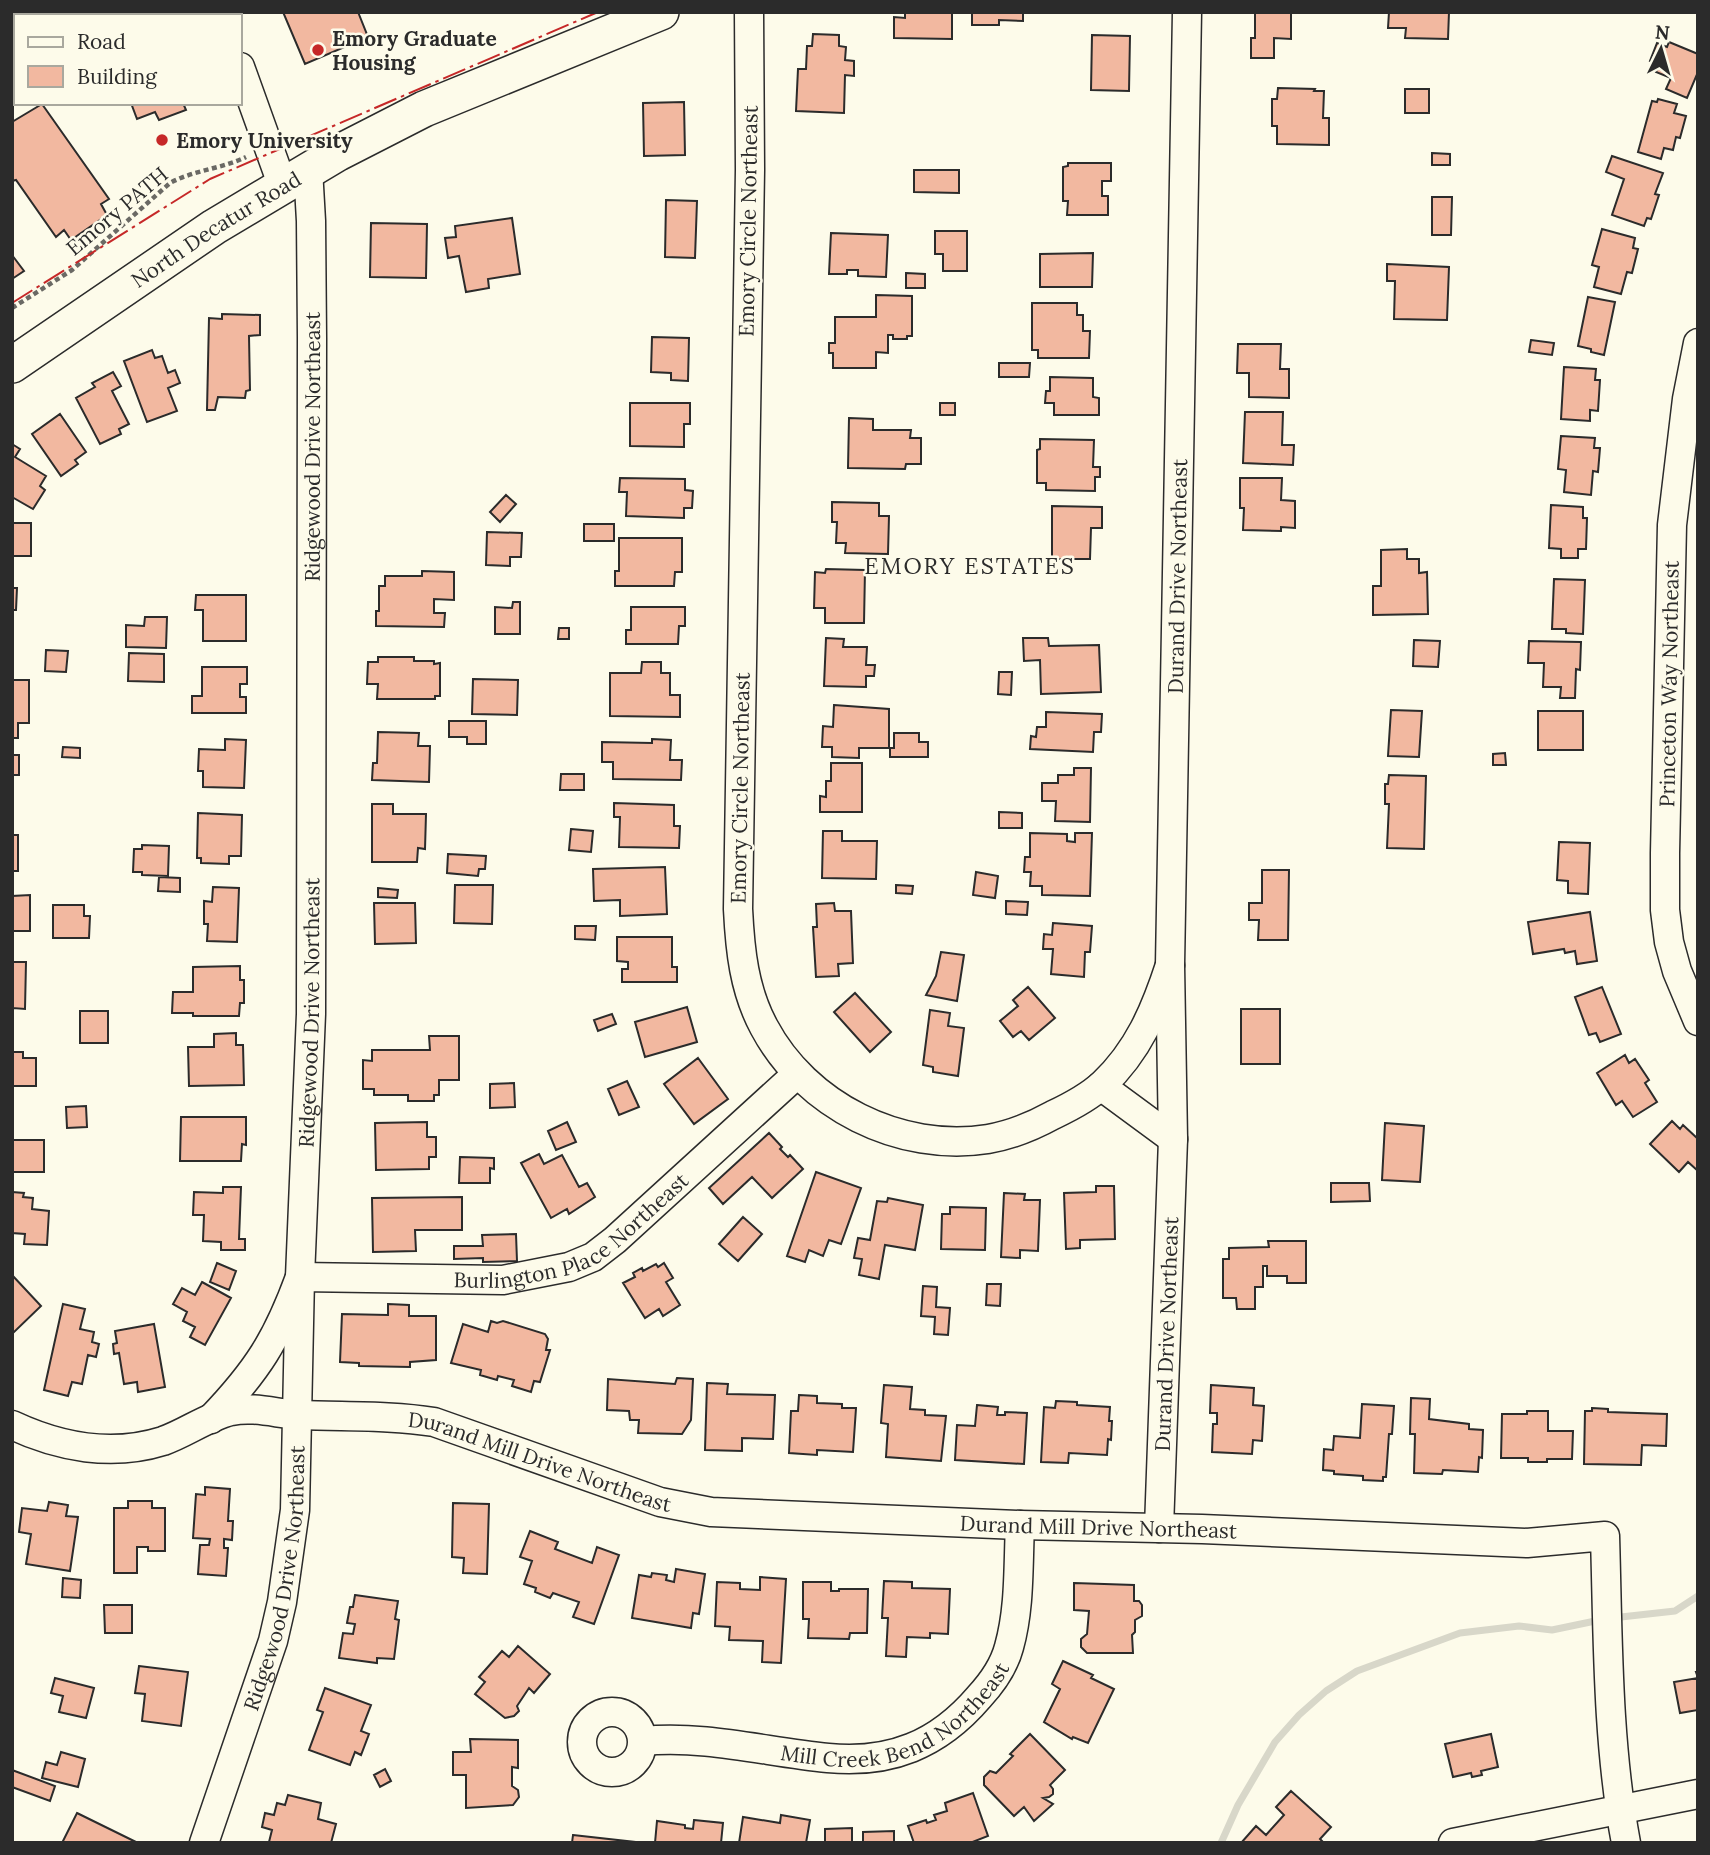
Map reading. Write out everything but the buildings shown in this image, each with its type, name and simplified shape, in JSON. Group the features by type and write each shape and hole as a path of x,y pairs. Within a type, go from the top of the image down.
{"main road":[{"name":"North Decatur Road","path":"12,365 214,226 295,176 424,109 661,12"}],"street":[{"name":"Emory Circle Northeast","path":"749,12 750,170 739,937 742,963 755,1006 778,1049 797,1074 818,1092 860,1119 905,1135 947,1140 989,1139 1026,1128 1069,1108 1101,1086 1145,1031 1170,965"},
{"name":"Durand Drive Northeast","path":"1160,1528 1173,1139 1170,965 1186,12"},
{"name":"Ridgewood Drive Northeast","path":"204,1843 262,1675 279,1615 295,1510 300,1277 311,1014 312,221 295,176 242,71"},
{"name":"Princeton Way Northeast","path":"1698,343 1687,399 1672,525 1665,910 1669,942 1677,971 1698,1021"},
{"name":"Burlington Place Northeast","path":"300,1277 489,1280 569,1267 593,1257 615,1240 797,1074"},
{"path":"1101,1086 1173,1139"},
{"path":"12,1425 55,1442 95,1449 162,1441 211,1419 246,1381 270,1346 287,1313 300,1277"},
{"name":"Durand Mill Drive Northeast","path":"211,1419 232,1411 249,1409 297,1415 394,1417 434,1422 660,1502 711,1512 1527,1543 1605,1536 1611,1738 1626,1843"},
{"name":"Mill Creek Bend Northeast","path":"643,1741 682,1738 826,1758 869,1759 908,1750 944,1732 972,1706 994,1679 1008,1650 1016,1608 1020,1525"},
{"path":"1453,1843 1698,1794"}],"path":[{"name":"Emory PATH","path":"12,308 72,270 170,183 185,175 233,163 249,156"}],"waterway":[{"path":"1612,1618 1675,1611 1698,1596"},
{"path":"1221,1843 1238,1805 1275,1742 1299,1715 1326,1691 1357,1671 1460,1633 1519,1626 1552,1630 1600,1620"}],"power":[{"path":"12,303 210,179 598,12"}],"place":[{"name":"Emory Graduate Housing","path":"318,50"},
{"name":"Emory University","path":"162,140"}],"district":[{"name":"EMORY ESTATES","path":"970,565"}]}
